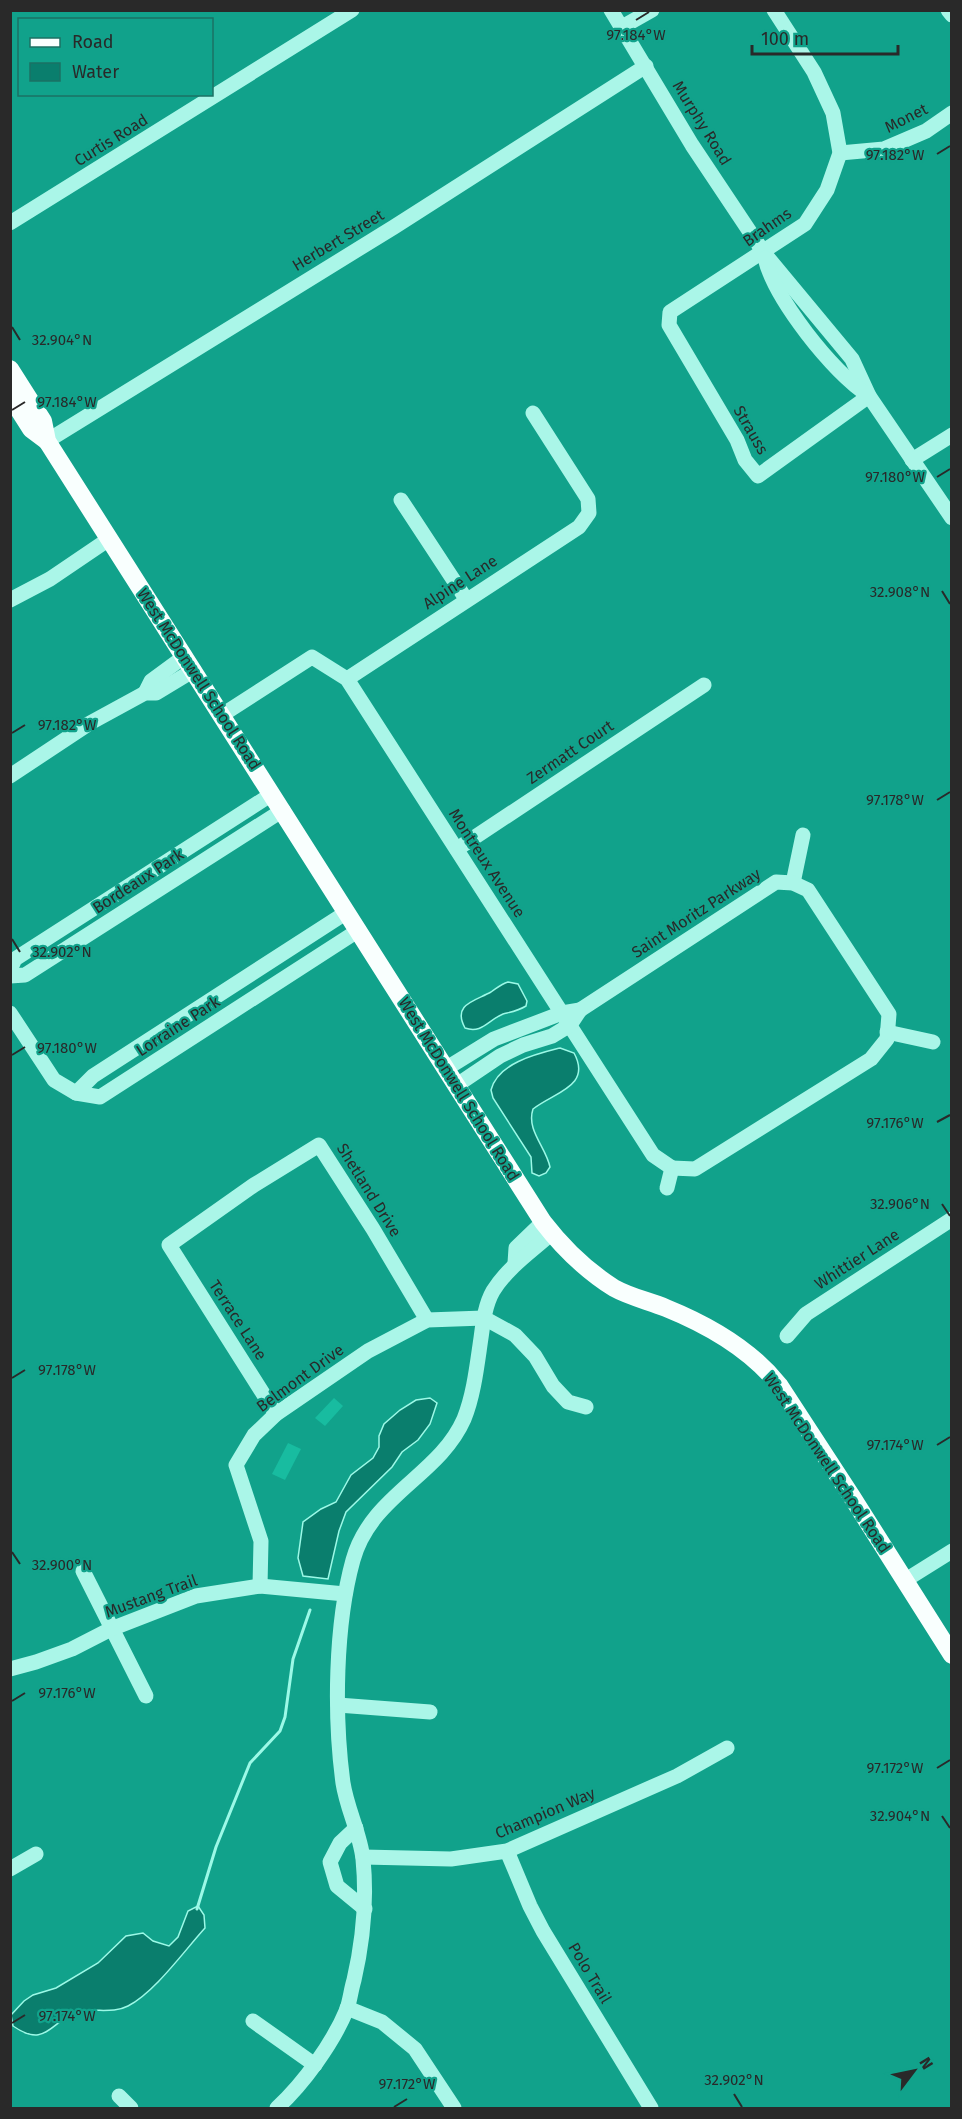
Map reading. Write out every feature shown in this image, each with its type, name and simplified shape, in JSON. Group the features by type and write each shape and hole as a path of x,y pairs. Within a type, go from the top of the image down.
{"main road":[{"name":"West McDonwell School Road","path":"10,369 43,422 47,441 548,1228 575,1258 615,1288 699,1323 720,1335 768,1372 779,1385 852,1497 951,1655"},
{"name":"West McDonwell School Road","path":"10,396 31,429 47,441"}],"street":[{"name":"Curtis Road","path":"10,223 352,10"},
{"name":"Murphy Road","path":"611,10 692,145 764,252 769,274 800,323 849,381 870,396 951,518"},
{"path":"622,27 652,10"},
{"path":"774,10 814,72 833,113 840,153"},
{"path":"948,10 951,15"},
{"name":"Herbert Street","path":"47,441 393,227 646,66"},
{"name":"Monet","path":"840,153 884,150 926,131 951,114"},
{"name":"Brahms","path":"670,312 805,224 826,190 840,153"},
{"name":"Strauss","path":"670,312 669,325 736,440 745,460 758,476 870,396"},
{"name":"Alpine Lane","path":"347,679 579,527 589,513 588,499 533,413"},
{"path":"912,460 951,435"},
{"path":"401,501 466,599"},
{"path":"10,600 50,579 109,539"},
{"name":"Montreux Avenue","path":"222,716 312,657 347,679 653,1155 672,1168"},
{"path":"10,776 90,723 145,693 151,681 189,663"},
{"name":"Zermatt Court","path":"457,849 704,685"},
{"name":"Bordeaux Park","path":"10,970 15,959 273,794"},
{"name":"Bordeaux Park","path":"10,976 25,975 283,810"},
{"path":"233,819 243,835"},
{"path":"668,1188 672,1168 695,1169 871,1059 887,1039 890,1014 808,890 793,883 803,835"},
{"name":"Saint Moritz Parkway","path":"447,1068 494,1039 566,1019 776,882 793,883"},
{"name":"Lorraine Park","path":"76,1093 93,1076 347,912"},
{"name":"Lorraine Park","path":"76,1093 100,1097 358,930"},
{"path":"311,935 322,954"},
{"path":"10,1013 54,1080 76,1093"},
{"name":"Saint Moritz Parkway","path":"457,1085 500,1056 523,1045 552,1036 566,1019"},
{"path":"887,1032 933,1042"},
{"name":"Shetland Drive","path":"169,1245 254,1185 319,1145 373,1229 427,1320"},
{"name":"Whittier Lane","path":"787,1336 806,1314 951,1219"},
{"path":"277,2109 315,2065 347,2008 358,1961 365,1909 363,1857 344,1786 339,1744 338,1705 341,1625 345,1594 354,1558 361,1538 373,1520 386,1504 443,1451 464,1419 473,1389 484,1318 492,1292 515,1263 516,1248 548,1228"},
{"name":"Terrace Lane","path":"169,1245 276,1414"},
{"path":"484,1318 515,1335 535,1356 554,1386 568,1402 586,1407"},
{"name":"Belmont Drive","path":"260,1586 261,1541 236,1465 254,1435 276,1414 360,1356 427,1320 484,1318"},
{"path":"904,1581 951,1551"},
{"path":"83,1571 146,1696"},
{"name":"Mustang Trail","path":"10,1669 72,1649 111,1629 196,1596 260,1586 345,1594"},
{"path":"338,1705 430,1712"},
{"name":"Champion Way","path":"363,1857 451,1859 507,1851 677,1776 727,1748"},
{"path":"356,1828 340,1843 330,1862 337,1886 365,1909"},
{"name":"Polo Trail","path":"507,1851 543,1931 651,2109"},
{"path":"10,1869 36,1854"},
{"path":"347,2008 382,2022 415,2049 454,2109"},
{"path":"253,2021 315,2065"},
{"path":"118,2096 131,2109"}],"green space":[{"path":"334,1398 343,1406 325,1426 315,1418"},
{"path":"288,1443 301,1449 285,1480 272,1474"}],"water":[{"path":"508,982 518,984 527,1001 526,1006 503,1014 481,1028 465,1028 461,1014 463,1008"},
{"path":"560,1048 574,1053 578,1073 575,1081 569,1087 533,1109 534,1131 550,1167 546,1173 539,1176 532,1173 531,1157 493,1098 491,1090 501,1073 510,1066 529,1057"},
{"path":"430,1398 437,1403 430,1424 418,1440 402,1452 392,1467 346,1512 339,1531 328,1579 303,1576 298,1558 303,1522 336,1502 351,1475 373,1458 379,1447 379,1436 384,1424 416,1400"},
{"path":"198,1906 204,1915 205,1928 159,1981 138,2000 121,2009 73,2014 40,2035 32,2035 13,2026 11,2015 24,2001 33,1995 56,1988 98,1963 126,1936 143,1933 153,1941 169,1946 178,1937 188,1911"}],"waterway":[{"path":"197,1909 216,1847 250,1763 280,1731 285,1717 293,1659 310,1610"}]}
